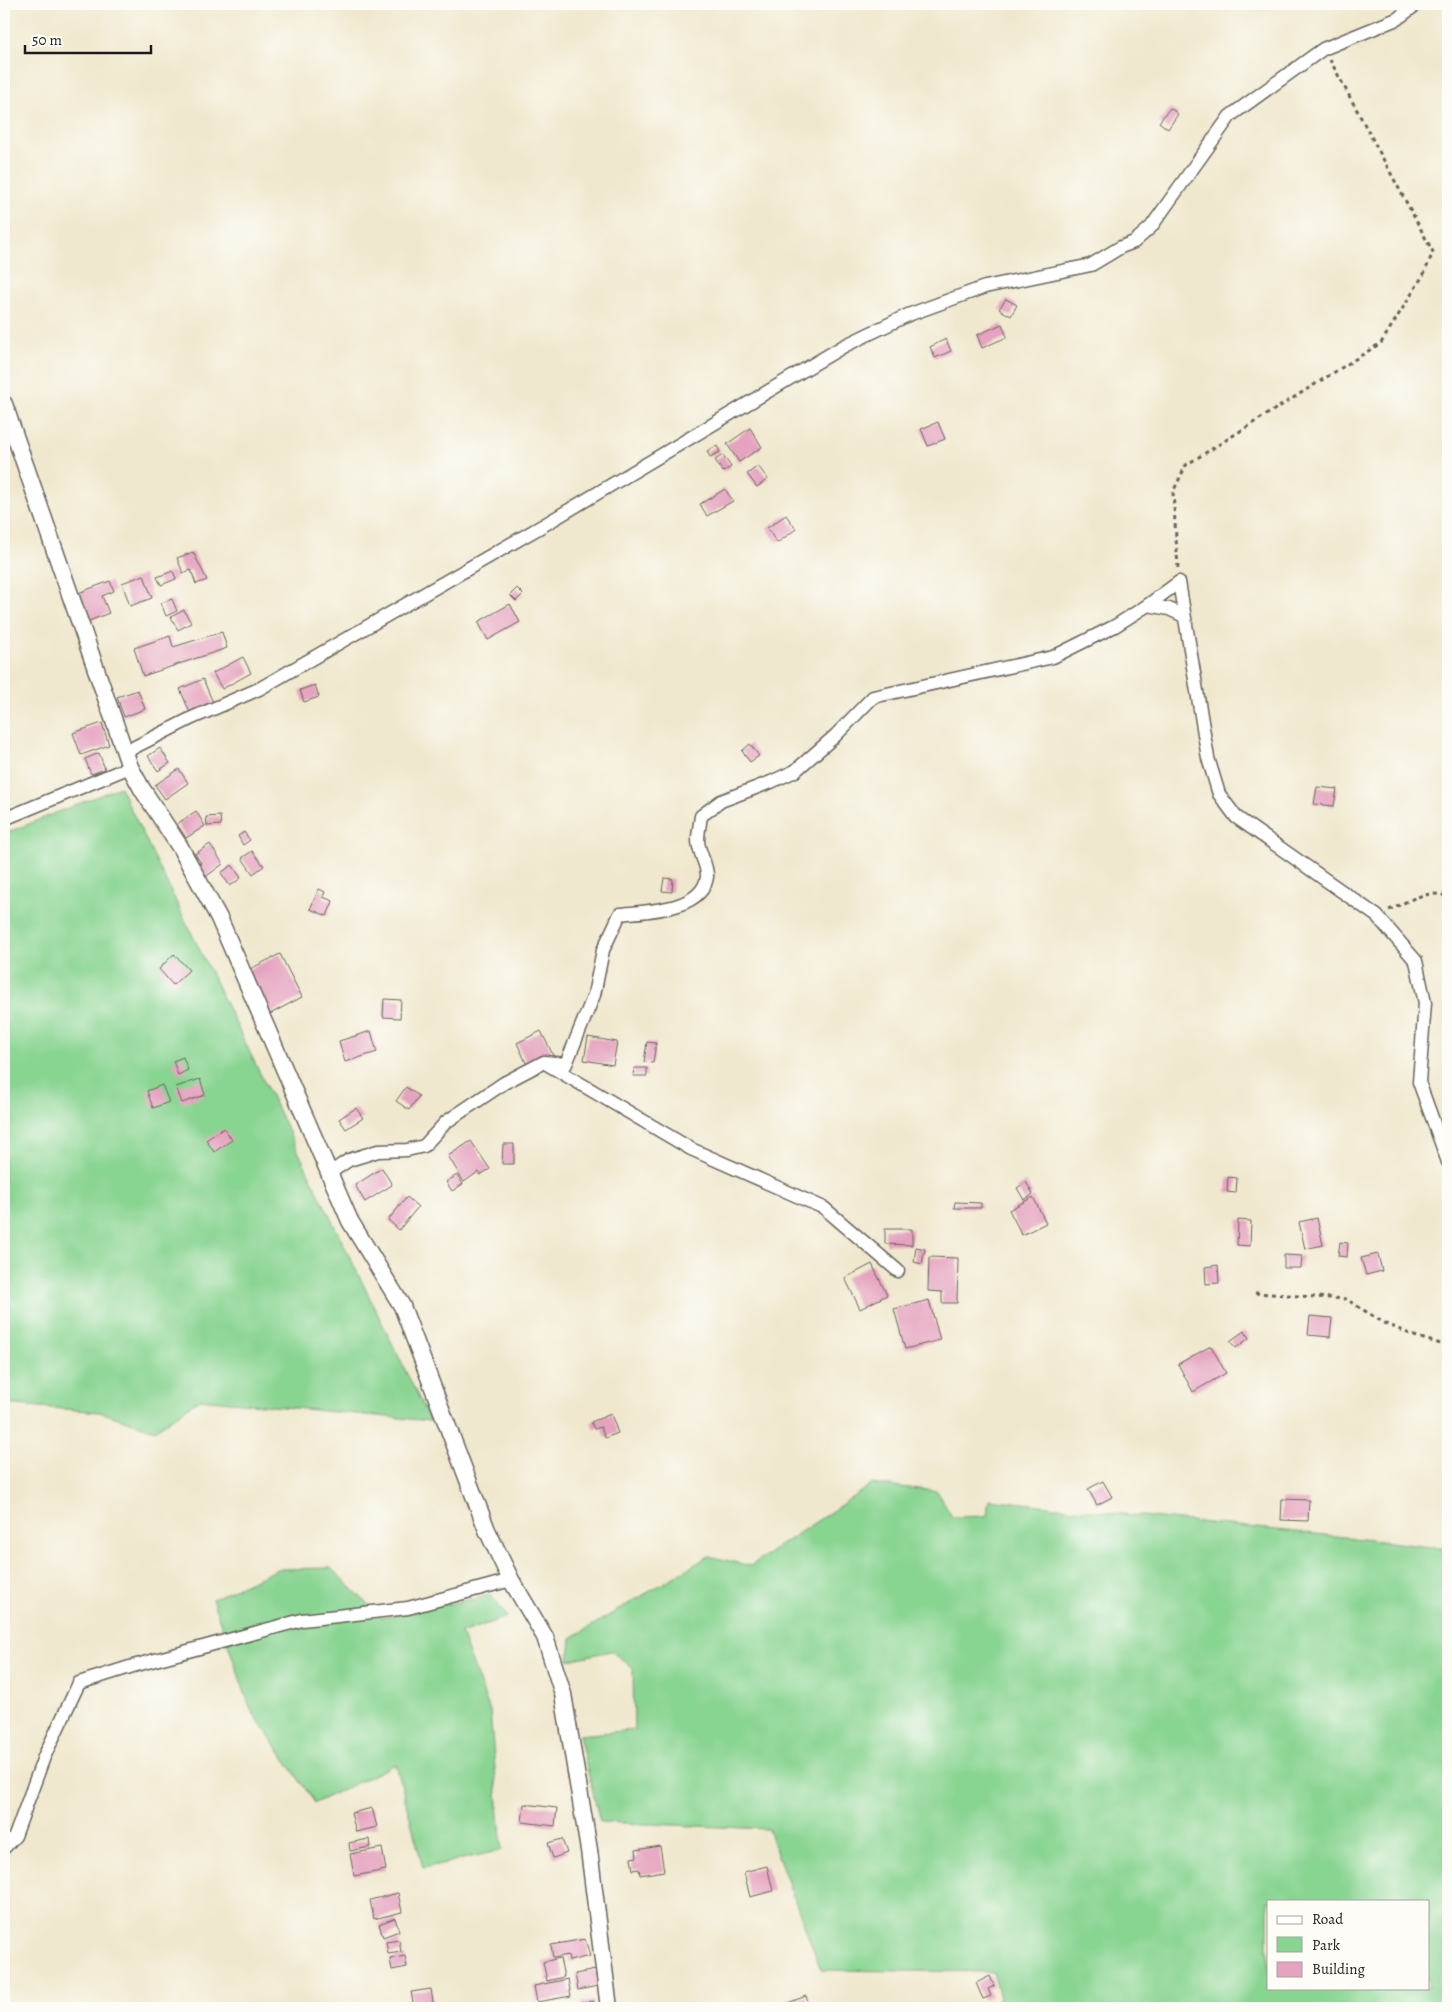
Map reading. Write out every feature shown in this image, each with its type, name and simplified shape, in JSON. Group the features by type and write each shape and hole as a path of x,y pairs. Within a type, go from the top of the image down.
{"street":[{"path":"4,819 128,760 192,718 260,689 549,522 844,346 908,315 985,287 1091,265 1121,247 1134,242 1151,228 1230,116 1323,49 1397,19 1417,4"},
{"path":"4,404 128,760 142,788 180,847 219,918 350,1221 402,1306 487,1530 511,1580 544,1637 563,1694 589,1850 609,2008"},
{"path":"330,1172 349,1160 378,1151 407,1150 424,1146 446,1122 476,1100 544,1062 566,1064 594,995 603,950 620,914 675,908 689,900 702,889 707,876 698,841 701,816 721,801 795,771 835,736 873,696 1053,657 1114,626 1180,582 1208,758 1219,794 1236,817 1377,916 1416,961 1425,1003 1419,1082 1448,1162"},
{"path":"1148,605 1169,609 1184,616"},
{"path":"544,1062 691,1149 824,1208 898,1270"},
{"path":"4,1848 15,1836 44,1757 79,1684 133,1666 302,1620 408,1608 511,1580"}],"path":[{"path":"1180,582 1172,492 1186,465 1380,343 1424,274 1433,252 1323,49"},
{"path":"1377,916 1425,894 1438,893 1448,897"},
{"path":"1255,1293 1346,1300 1384,1323 1417,1337 1448,1346"}],"green space":[{"path":"120,787 430,1421 199,1399 155,1430 100,1412 4,1404 4,834"},
{"path":"872,1484 937,1491 952,1517 987,1516 989,1499 1448,1549 1448,2008 995,2008 1000,1997 993,1972 821,1970 768,1829 600,1822 579,1735 634,1730 633,1668 611,1651 569,1660 571,1638 709,1556 750,1566"},
{"path":"331,1568 382,1618 491,1595 507,1617 461,1633 490,1711 502,1850 423,1868 396,1764 315,1803 251,1710 212,1599 278,1569"}],"building":[{"path":"1170,108 1178,114 1168,129 1159,122"},
{"path":"1006,299 1017,305 1011,316 999,309"},
{"path":"1002,324 1007,337 982,348 977,335"},
{"path":"946,339 951,351 935,358 930,347"},
{"path":"938,422 945,439 928,446 921,429"},
{"path":"750,428 762,447 739,462 727,444"},
{"path":"717,446 720,452 710,457 707,451"},
{"path":"723,455 731,467 723,472 715,460"},
{"path":"758,466 768,479 757,487 747,474"},
{"path":"725,489 733,501 707,516 700,504"},
{"path":"786,515 796,529 777,543 767,528"},
{"path":"193,552 207,580 196,584 191,570 183,573 177,558"},
{"path":"173,571 176,579 161,585 157,577"},
{"path":"144,575 152,598 130,606 122,583"},
{"path":"110,581 114,591 102,596 109,613 84,623 73,595"},
{"path":"517,588 523,594 516,601 510,595"},
{"path":"172,599 177,611 166,616 161,603"},
{"path":"510,604 520,622 488,640 478,622"},
{"path":"184,610 191,623 178,630 171,617"},
{"path":"222,632 227,648 143,676 134,648 170,636 173,647"},
{"path":"243,657 251,673 222,689 213,673"},
{"path":"203,679 214,705 191,715 180,689"},
{"path":"315,685 319,697 304,702 300,690"},
{"path":"138,690 145,709 124,717 117,697"},
{"path":"102,723 109,745 81,755 73,733"},
{"path":"750,744 759,756 750,762 742,751"},
{"path":"160,748 170,763 158,771 148,756"},
{"path":"99,753 105,769 91,774 85,759"},
{"path":"179,769 188,783 165,799 155,785"},
{"path":"1317,787 1337,789 1334,806 1314,804"},
{"path":"196,811 205,826 186,838 177,824"},
{"path":"220,816 221,825 207,826 206,817"},
{"path":"244,832 250,840 243,845 238,836"},
{"path":"210,844 223,864 204,878 197,866 201,863 195,854"},
{"path":"252,851 264,866 253,874 242,858"},
{"path":"232,865 241,878 230,886 221,873"},
{"path":"664,878 673,879 672,892 662,891"},
{"path":"319,889 325,892 323,897 333,901 327,916 310,909"},
{"path":"174,954 189,970 173,985 159,969"},
{"path":"280,954 302,997 268,1015 246,971"},
{"path":"384,999 401,1000 400,1018 383,1017"},
{"path":"371,1031 377,1052 345,1062 339,1041"},
{"path":"541,1031 553,1055 528,1067 517,1043"},
{"path":"588,1037 617,1042 613,1065 584,1060"},
{"path":"647,1042 656,1043 653,1063 644,1062"},
{"path":"183,1057 188,1070 178,1075 173,1061"},
{"path":"634,1068 647,1068 647,1076 633,1076"},
{"path":"200,1079 205,1095 182,1103 176,1087"},
{"path":"162,1085 169,1102 153,1108 147,1091"},
{"path":"406,1087 419,1096 409,1110 396,1101"},
{"path":"356,1108 363,1118 346,1129 339,1119"},
{"path":"224,1128 232,1140 214,1152 206,1140"},
{"path":"471,1141 490,1169 480,1175 478,1172 464,1182 448,1156"},
{"path":"503,1144 514,1144 514,1164 502,1164"},
{"path":"382,1168 392,1185 365,1202 355,1185"},
{"path":"457,1175 463,1184 452,1191 446,1182"},
{"path":"1228,1177 1237,1178 1236,1193 1227,1192"},
{"path":"1026,1182 1033,1194 1024,1200 1017,1188"},
{"path":"407,1197 418,1207 399,1230 388,1220"},
{"path":"1033,1197 1046,1223 1022,1235 1009,1210"},
{"path":"955,1202 981,1203 981,1208 954,1208"},
{"path":"1317,1218 1323,1245 1305,1249 1299,1222"},
{"path":"1238,1220 1251,1221 1250,1246 1237,1245"},
{"path":"885,1229 912,1229 912,1245 885,1244"},
{"path":"1340,1242 1348,1243 1347,1257 1338,1256"},
{"path":"916,1247 925,1249 922,1264 914,1262"},
{"path":"1378,1254 1382,1271 1366,1275 1361,1258"},
{"path":"1284,1255 1302,1256 1301,1268 1284,1268"},
{"path":"929,1257 958,1258 957,1303 942,1303 942,1292 928,1291"},
{"path":"872,1264 887,1295 860,1309 845,1278"},
{"path":"1218,1265 1219,1283 1206,1284 1205,1267"},
{"path":"929,1300 940,1340 905,1349 894,1309"},
{"path":"1310,1316 1332,1318 1330,1337 1308,1335"},
{"path":"1244,1331 1249,1338 1236,1348 1230,1341"},
{"path":"1211,1346 1226,1373 1193,1392 1178,1364"},
{"path":"611,1414 618,1433 605,1438 601,1427 594,1429 591,1422"},
{"path":"1103,1481 1112,1497 1097,1505 1088,1489"},
{"path":"1282,1499 1309,1500 1308,1521 1281,1520"},
{"path":"524,1804 557,1808 555,1826 522,1822"},
{"path":"372,1808 377,1827 356,1832 351,1813"},
{"path":"369,1839 370,1847 350,1851 349,1843"},
{"path":"562,1839 567,1853 553,1858 548,1843"},
{"path":"660,1846 664,1871 640,1875 639,1869 633,1870 631,1858 637,1857 636,1850"},
{"path":"382,1848 386,1870 354,1876 350,1854"},
{"path":"767,1866 773,1891 750,1897 744,1872"},
{"path":"398,1893 402,1912 374,1919 370,1900"},
{"path":"395,1918 399,1931 383,1937 379,1924"},
{"path":"585,1939 590,1956 569,1961 568,1955 553,1958 551,1945"},
{"path":"399,1940 401,1952 388,1954 386,1942"},
{"path":"405,1956 407,1967 392,1970 390,1959"},
{"path":"560,1958 564,1977 547,1981 543,1962"},
{"path":"595,1970 598,1986 578,1990 575,1974"},
{"path":"990,1976 994,1986 988,1989 991,1996 983,1999 976,1983"},
{"path":"568,1979 571,1996 537,2002 534,1986"},
{"path":"431,1989 434,2008 414,2008 411,1992"},
{"path":"806,1996 810,2008 786,2008 785,2004"},
{"path":"594,2001 594,2008 582,2008 581,2002"}]}
